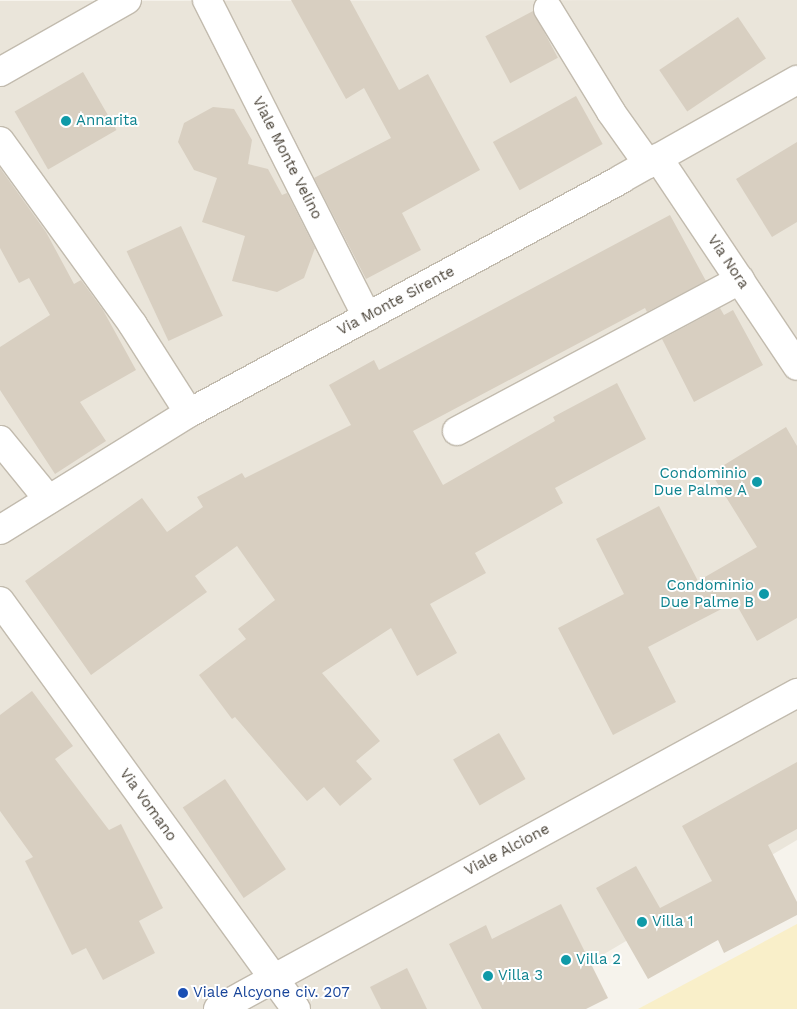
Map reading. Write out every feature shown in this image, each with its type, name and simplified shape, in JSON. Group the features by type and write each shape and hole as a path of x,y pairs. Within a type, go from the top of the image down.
{"street":[{"path":"0,72 127,0"},
{"name":"Viale Monte Velino","path":"207,0 367,317"},
{"name":"Via Nora","path":"548,9 611,112 658,158 797,366"},
{"name":"Via Monte Sirente","path":"0,530 189,413 622,179 797,80"},
{"path":"0,141 133,325 189,413"},
{"path":"457,431 740,280"},
{"path":"0,440 49,500"},
{"name":"Via Vomano","path":"0,601 296,1009"},
{"name":"Viale Alcione","path":"218,1009 797,692"}],"shaded area":[{"path":"797,0 797,840 511,1009 0,1009 0,1"}],"sand":[{"path":"797,924 797,1009 638,1009"}],"building":[{"path":"291,0 350,0 399,90 428,74 480,170 402,213 421,250 366,279 314,178 391,138 364,88 346,99"},
{"path":"533,11 558,58 510,83 485,36"},
{"path":"738,17 766,58 687,112 659,70"},
{"name":"Annarita","path":"83,72 116,130 48,170 15,112"},
{"path":"576,96 603,144 520,190 493,142"},
{"path":"213,107 234,109 252,140 248,164 268,169 282,195 287,193 315,248 304,278 277,292 232,281 245,236 202,222 217,178 194,170 178,142 184,123"},
{"path":"797,142 797,222 772,237 736,179"},
{"path":"0,168 46,232 74,284 81,280 103,310 136,370 80,402 106,441 55,474 0,390 0,347 50,315 29,278 19,283 0,248"},
{"path":"670,215 706,281 647,312 645,308 413,431 443,485 555,421 553,417 617,383 646,439 555,488 563,503 475,553 486,573 430,604 457,653 417,676 391,628 322,673 380,741 356,761 372,779 340,806 324,787 307,801 235,717 232,719 199,675 246,639 238,629 275,600 237,546 195,576 207,592 91,675 25,581 142,498 167,532 203,507 197,497 242,473 245,478 351,425 329,385 374,360 379,370"},
{"path":"181,226 223,316 168,341 127,251"},
{"path":"720,308 724,315 733,310 763,365 694,402 662,339"},
{"path":"786,427 797,446 797,618 757,641 735,602 648,647 676,702 613,735 558,628 624,594 596,539 659,506 698,581 757,547 711,473"},
{"path":"32,691 73,746 55,759 109,830 121,824 163,908 139,921 155,953 103,980 86,948 72,955 25,861 33,857 0,811 0,715"},
{"path":"499,733 526,779 480,805 453,760"},
{"path":"797,762 797,829 768,845 797,902 797,915 724,953 718,940 648,979 596,888 636,866 660,908 712,881 682,826"},
{"path":"225,779 286,869 244,898 183,808"},
{"path":"561,904 608,998 586,1009 482,1009 449,944 486,925 492,939"},
{"path":"407,968 427,1009 381,1009 370,987"}],"place":[{"name":"Annarita","path":"66,121"},
{"name":"Condominio Due Palme A","path":"757,482"},
{"name":"Condominio Due Palme B","path":"764,594"},
{"name":"Villa 1","path":"642,922"},
{"name":"Villa 2","path":"566,960"},
{"name":"Villa 3","path":"488,976"},
{"name":"Viale Alcyone civ. 207","path":"183,993"}]}
